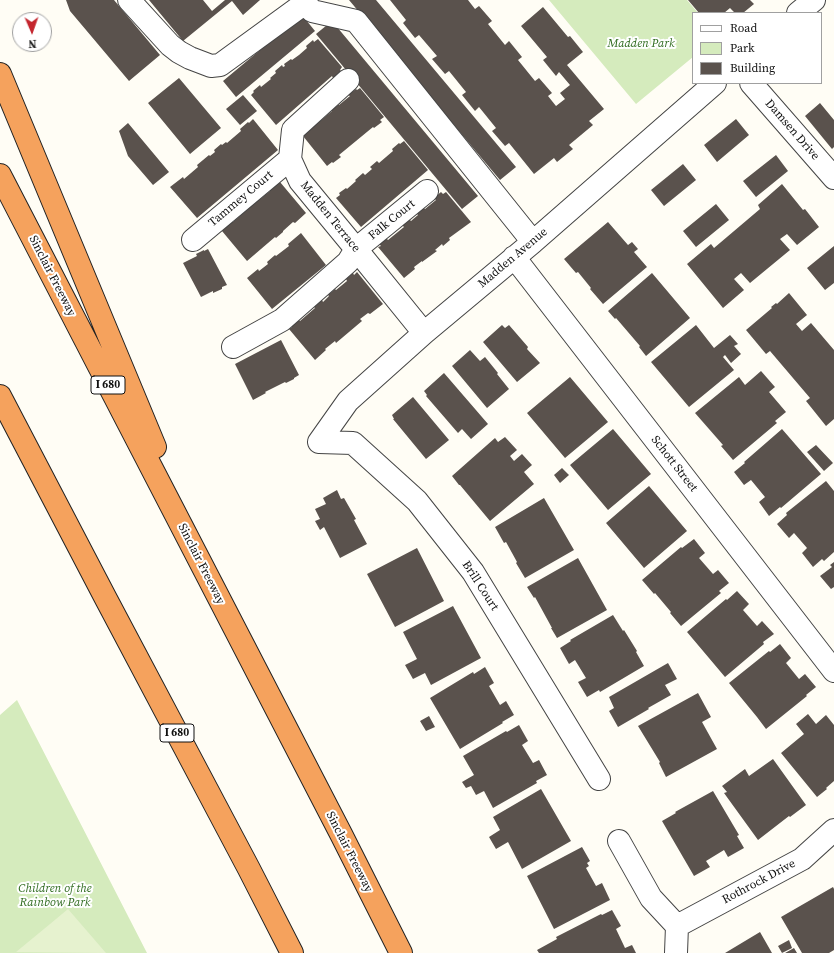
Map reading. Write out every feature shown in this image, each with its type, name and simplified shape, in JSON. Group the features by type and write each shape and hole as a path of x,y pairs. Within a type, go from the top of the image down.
{"highway":[{"path":"0,74 216,594"},
{"name":"Sinclair Freeway","path":"0,175 341,834 400,953"},
{"name":"I 680","path":"0,396 292,953"},
{"path":"0,428 105,597"},
{"path":"341,834 414,953"},
{"path":"249,869 280,953"}],"street":[{"path":"129,0 170,45 190,58 211,66 220,65 304,1 312,10 356,21 533,242"},
{"path":"799,12 814,0"},
{"path":"290,159 293,130 348,80"},
{"name":"Madden Avenue","path":"319,442 348,401 424,333 533,242 714,84"},
{"name":"Damsen Drive","path":"752,84 834,178"},
{"name":"Tammey Court","path":"193,240 290,159"},
{"name":"Madden Terrace","path":"290,159 300,181 424,333"},
{"name":"Falk Court","path":"233,347 282,320 348,262 356,249 427,191"},
{"name":"Schott Street","path":"514,257 834,671"},
{"name":"Brill Court","path":"319,442 353,443 417,501 473,572 599,779"},
{"name":"Rothrock Drive","path":"677,926 802,859 834,830"},
{"path":"619,841 651,898 677,926 676,953"}],"green space":[{"name":"Madden Park","path":"549,0 687,0 697,12 692,12 692,58 636,104"},
{"name":"Children of the Rainbow Park","path":"17,700 147,953 0,953 0,715"},
{"path":"68,909 106,953 16,952 50,924"}],"building":[{"path":"66,0 114,0 160,55 129,81 70,11"},
{"path":"149,0 203,0 212,11 225,0 260,0 243,15 232,1 183,41"},
{"path":"349,0 376,0 516,167 500,180"},
{"path":"390,0 468,0 475,9 479,6 492,21 488,24 505,45 509,41 522,57 518,60 535,81 539,78 552,93 548,96 556,106 565,99 560,93 570,85 559,72 556,76 543,60 547,57 521,26 543,7 568,37 570,36 583,52 567,65 604,109 589,121 593,125 569,145 573,149 557,162 554,158 534,174 509,143 505,146 492,131 496,128 479,107 475,111 462,95 466,92 449,71 445,74 432,59 437,56 419,35 415,38 403,23 406,20"},
{"path":"688,0 750,0 754,4 744,12 734,12 730,8 725,12 698,12"},
{"path":"302,15 315,31 236,97 223,81"},
{"path":"332,21 478,196 462,209 316,34"},
{"path":"318,39 342,67 340,70 341,71 333,78 332,76 276,125 251,95 260,85 261,87 271,79 270,78 276,73 275,71 282,65 283,67 285,66 284,64 299,55 313,40 314,42"},
{"path":"179,78 221,128 190,154 148,103"},
{"path":"360,88 384,117 380,120 382,122 374,128 373,127 339,155 341,157 327,166 303,136 305,134 304,132 312,126 313,127 332,111 331,110 350,96 348,95"},
{"path":"243,95 257,111 240,125 226,109"},
{"path":"820,103 834,120 834,147 832,149 805,116"},
{"path":"253,119 278,150 197,218 170,187 183,177 184,179 198,167 197,165 215,152 214,150 221,144 227,143 241,131 240,129"},
{"path":"736,119 749,135 717,162 704,145"},
{"path":"128,123 169,172 153,185 128,156 119,131"},
{"path":"404,141 428,170 361,227 336,198 340,195 339,193 346,188 347,189 363,173 365,175 372,169 370,167 377,161 379,163 393,151 392,149"},
{"path":"776,155 788,171 756,197 743,181"},
{"path":"683,164 696,180 664,206 651,190"},
{"path":"280,182 306,213 295,223 293,222 276,238 275,237 247,261 222,231 231,221 233,222"},
{"path":"782,184 819,227 797,245 787,234 780,239 790,250 750,283 741,273 734,279 744,290 723,308 687,264 711,244 714,248 760,209 758,205"},
{"path":"441,192 443,194 446,192 471,222 449,238 450,240 443,246 442,244 435,250 437,251 414,267 415,269 404,278 378,247 381,246 379,244 386,238 388,240 404,227 402,225 409,219 411,221 424,208 425,209 436,200 434,198"},
{"path":"716,204 729,220 696,247 683,231"},
{"path":"608,222 628,245 632,242 638,249 634,252 647,267 603,304 578,272 576,273 564,259"},
{"path":"301,233 326,265 272,309 247,278 258,269 259,271 268,264 267,262 289,246 288,244"},
{"path":"834,246 834,283 825,290 807,268"},
{"path":"208,249 227,285 222,287 222,289 213,293 213,291 201,297 183,263 197,256 196,254"},
{"path":"357,272 383,304 370,314 368,313 360,319 362,321 336,343 335,341 325,349 326,350 315,360 289,329 292,327 290,326 298,319 300,321 322,300 323,302 329,296 328,295 347,281 346,279 353,273 354,275"},
{"path":"652,273 690,318 646,356 639,347 640,346 608,311"},
{"path":"789,293 807,315 796,324 802,331 811,323 834,350 834,419 826,426 806,401 810,398 770,351 766,354 746,330"},
{"path":"502,325 505,328 509,325 528,347 527,349 540,363 517,382 483,342"},
{"path":"696,325 714,348 730,335 738,344 734,346 741,354 731,363 725,355 723,357 734,370 689,407 651,362"},
{"path":"281,340 299,375 286,383 285,382 265,392 266,393 253,400 235,364"},
{"path":"470,350 480,361 485,357 509,389 487,408 452,366"},
{"path":"761,371 775,387 769,392 786,412 775,421 777,423 733,460 721,446 723,445 695,413 739,377 745,385"},
{"path":"444,373 488,424 471,439 462,429 458,433 426,396 427,395 424,391"},
{"path":"570,377 608,422 565,458 527,413"},
{"path":"413,397 449,440 426,459 393,419 392,415"},
{"path":"613,429 651,474 608,510 570,465"},
{"path":"782,429 821,474 781,508 780,507 769,516 759,502 765,497 751,480 744,485 734,472"},
{"path":"505,437 517,450 510,456 514,461 522,454 532,465 524,472 534,484 490,521 452,476 495,438 498,442"},
{"path":"816,445 833,463 824,471 807,452"},
{"path":"562,468 569,475 560,483 554,475"},
{"path":"826,481 834,491 834,552 824,561 822,559 813,567 802,553 807,548 794,533 789,538 777,524 787,515 786,513"},
{"path":"649,486 687,531 644,568 606,523"},
{"path":"337,490 341,499 344,498 356,519 354,520 367,544 340,558 324,527 320,530 315,521 320,519 315,509 326,504 323,498"},
{"path":"544,498 574,550 525,578 506,542 504,543 495,527"},
{"path":"694,539 705,553 699,558 713,574 718,570 729,583 719,591 721,593 681,626 655,593 654,594 642,580 681,547 682,548"},
{"path":"417,548 444,601 395,627 367,574"},
{"path":"578,558 607,610 557,638 535,597 534,598 527,587"},
{"path":"834,562 834,587 831,589 820,576 832,567 830,565"},
{"path":"737,591 749,604 743,610 757,626 762,621 774,634 763,642 764,644 725,677 687,632"},
{"path":"453,606 481,658 431,685 425,673 413,679 405,665 417,659 403,632"},
{"path":"613,615 637,651 636,652 644,666 600,692 599,690 587,697 578,682 586,678 575,660 569,664 560,648 571,641 570,640"},
{"path":"780,644 791,658 786,663 799,679 805,674 816,687 766,729 729,683"},
{"path":"668,663 677,679 665,685 671,695 618,727 609,711 614,708 609,697"},
{"path":"485,667 494,683 489,686 500,705 506,701 514,715 460,749 430,698 473,672 474,674"},
{"path":"698,693 711,717 702,722 717,749 666,777 659,763 660,762 638,726"},
{"path":"808,714 816,724 826,715 834,725 834,781 817,797 781,753 804,734 796,724"},
{"path":"429,716 435,727 426,731 420,721"},
{"path":"519,725 528,741 522,745 533,763 539,760 547,775 536,781 537,783 493,808 484,791 476,795 471,786 466,788 462,782 474,775 463,756"},
{"path":"773,759 806,805 758,840 724,793 727,792 722,786 745,769 749,776"},
{"path":"541,789 571,841 522,869 508,842 496,849 489,837 500,830 493,817"},
{"path":"713,791 739,835 737,836 744,848 728,857 724,850 706,861 710,867 694,876 662,821"},
{"path":"582,847 590,861 587,863 589,866 586,868 596,886 602,883 610,900 554,929 527,876"},
{"path":"833,887 834,950 829,953 802,953 781,917"},
{"path":"612,910 621,926 616,929 625,948 632,945 636,953 539,953 537,950 557,939 556,937"},
{"path":"760,932 772,953 725,953"},
{"path":"789,940 792,948 782,953 778,946"},
{"path":"794,948 797,953 785,953"}]}
